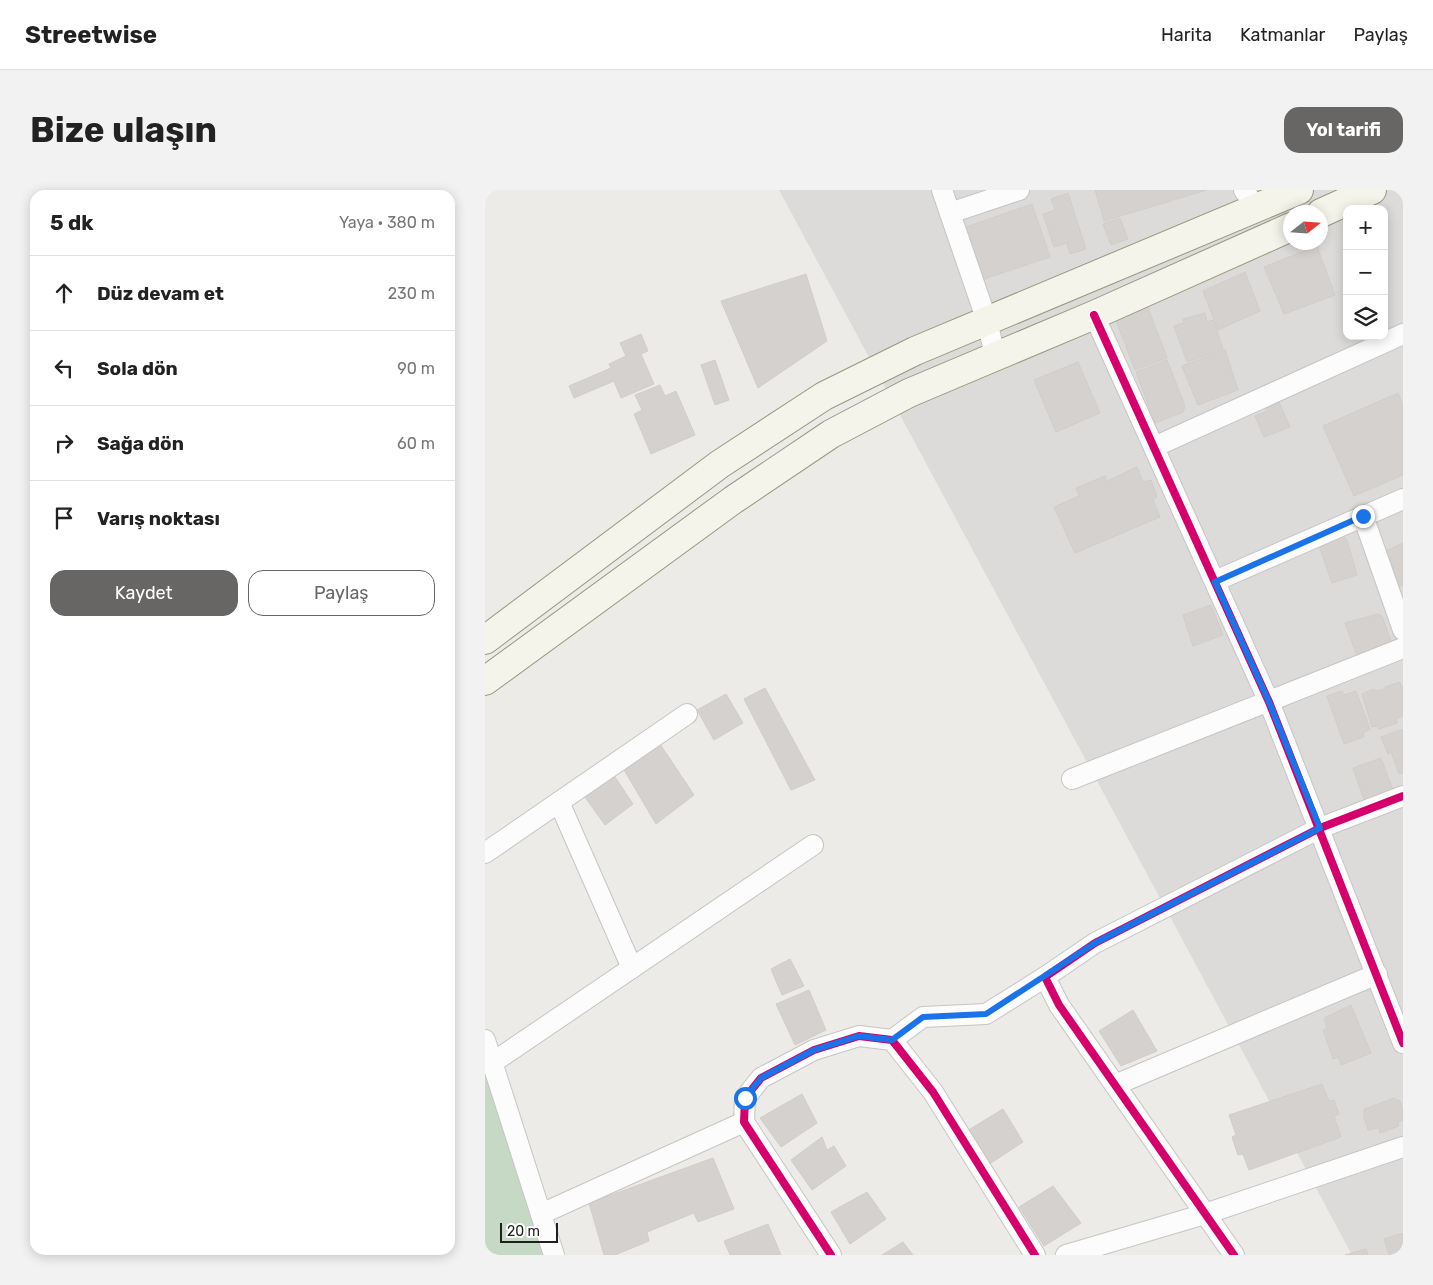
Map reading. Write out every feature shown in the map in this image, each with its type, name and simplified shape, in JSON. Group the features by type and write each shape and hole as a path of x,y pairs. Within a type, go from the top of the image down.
{"main road":[{"path":"485,640 720,464 824,396 915,351 987,321 1250,199 1299,190"},
{"path":"1328,210 1372,190"},
{"path":"485,681 733,500 831,434 909,393 1283,231"}],"street":[{"path":"942,190 987,321 995,355"},
{"path":"950,213 1019,190"},
{"path":"1094,314 1269,702 1403,1043"},
{"path":"1154,447 1403,334"},
{"path":"1215,582 1403,499"},
{"path":"1363,516 1403,630"},
{"path":"1072,778 1403,648"},
{"path":"485,853 687,714"},
{"path":"831,1255 744,1122 745,1098 761,1078 814,1050 859,1036 892,1040 923,1017 986,1014 1095,943 1320,828 1403,796"},
{"path":"559,802 632,968"},
{"path":"493,1063 813,845"},
{"path":"1115,1086 1377,974"},
{"path":"1045,977 1059,1005 1234,1255"},
{"path":"485,1040 554,1255"},
{"path":"892,1040 933,1092 1035,1255"},
{"path":"541,1214 744,1122"},
{"path":"1066,1255 1205,1214 1403,1147"}],"shaded area":[{"path":"779,190 1403,190 1403,1255 1352,1255"}],"green space":[{"path":"485,1072 545,1255 485,1255"}],"building":[{"path":"1095,190 1207,190 1104,221"},
{"path":"1068,193 1086,249 1070,254 1067,243 1054,247 1043,214 1055,210 1051,199"},
{"path":"1032,204 1050,257 981,280 963,228"},
{"path":"1120,218 1128,239 1111,245 1103,224"},
{"path":"1307,250 1318,250 1335,295 1284,314 1264,267"},
{"path":"1245,272 1260,311 1218,330 1203,291"},
{"path":"806,274 827,341 758,388 721,301"},
{"path":"1147,305 1167,358 1135,370 1115,318"},
{"path":"1205,313 1207,322 1213,320 1223,349 1187,362 1174,326 1184,323 1183,319"},
{"path":"641,334 648,351 641,354 654,384 621,398 614,381 574,398 569,386 611,368 609,364 626,356 620,343"},
{"path":"1225,350 1238,390 1198,405 1182,366"},
{"path":"715,360 729,400 715,405 701,365"},
{"path":"1167,360 1185,406 1183,412 1155,423 1136,372"},
{"path":"1078,362 1100,413 1056,432 1034,380"},
{"path":"660,385 665,396 676,391 695,435 651,454 634,414 642,410 635,395"},
{"path":"1398,393 1403,405 1403,475 1354,496 1323,426"},
{"path":"1278,400 1290,427 1264,437 1255,416 1267,411 1264,406"},
{"path":"1137,467 1143,482 1151,480 1157,497 1153,499 1160,517 1075,553 1054,507 1079,496 1076,488 1105,476 1107,481"},
{"path":"1339,532 1347,540 1357,575 1332,583 1317,540"},
{"path":"1403,543 1403,585 1393,589 1379,554"},
{"path":"1211,605 1223,635 1193,646 1183,615"},
{"path":"1378,614 1382,616 1393,646 1358,659 1345,623"},
{"path":"1400,682 1401,686 1403,686 1403,716 1396,719 1397,723 1379,729 1377,726 1372,727 1362,694 1374,689 1375,691 1385,689 1385,687"},
{"path":"765,688 815,780 791,790 744,699"},
{"path":"1342,691 1344,695 1356,691 1370,729 1363,733 1364,737 1344,744 1327,696"},
{"path":"726,694 743,723 714,740 697,710"},
{"path":"1403,729 1403,773 1399,774 1391,752 1388,754 1381,737"},
{"path":"658,741 694,795 656,824 620,763"},
{"path":"1381,758 1393,790 1364,800 1353,768"},
{"path":"611,771 633,804 605,825 582,793"},
{"path":"790,959 804,986 782,995 771,969"},
{"path":"809,990 826,1030 795,1045 776,1004"},
{"path":"1351,1005 1371,1053 1341,1065 1338,1057 1333,1059 1323,1030 1327,1028 1324,1018"},
{"path":"1133,1010 1157,1051 1121,1066 1099,1031"},
{"path":"1322,1084 1329,1101 1334,1100 1339,1114 1334,1116 1341,1137 1249,1170 1243,1154 1238,1155 1232,1137 1236,1135 1229,1115"},
{"path":"802,1094 817,1123 781,1147 760,1118"},
{"path":"1394,1098 1400,1101 1403,1110 1403,1120 1398,1122 1399,1126 1380,1133 1379,1128 1368,1130 1364,1109"},
{"path":"1003,1109 1023,1142 988,1165 967,1131"},
{"path":"822,1137 827,1150 834,1146 846,1166 812,1190 791,1160"},
{"path":"713,1158 734,1209 698,1222 694,1213 647,1232 649,1241 615,1255 604,1255 589,1203"},
{"path":"1053,1186 1081,1223 1044,1246 1019,1207"},
{"path":"867,1192 886,1219 850,1244 831,1212"},
{"path":"768,1224 781,1255 730,1255 724,1241"},
{"path":"1403,1233 1403,1255 1389,1255 1384,1239"},
{"path":"903,1242 913,1255 882,1255"},
{"path":"1366,1249 1368,1255 1345,1255"}],"cycle path":[{"path":"1094,315 1269,702 1403,1043"},
{"path":"1234,1255 1059,1005 1045,977 1095,943 1320,828 1403,796"},
{"path":"831,1255 744,1122 745,1098 761,1078 814,1050 859,1036 892,1040 933,1092 1035,1255"}],"route":[{"path":"745,1098 761,1078 814,1050 859,1036 892,1040 923,1017 986,1014 1095,943 1320,828 1269,702 1215,582 1363,516"}]}
